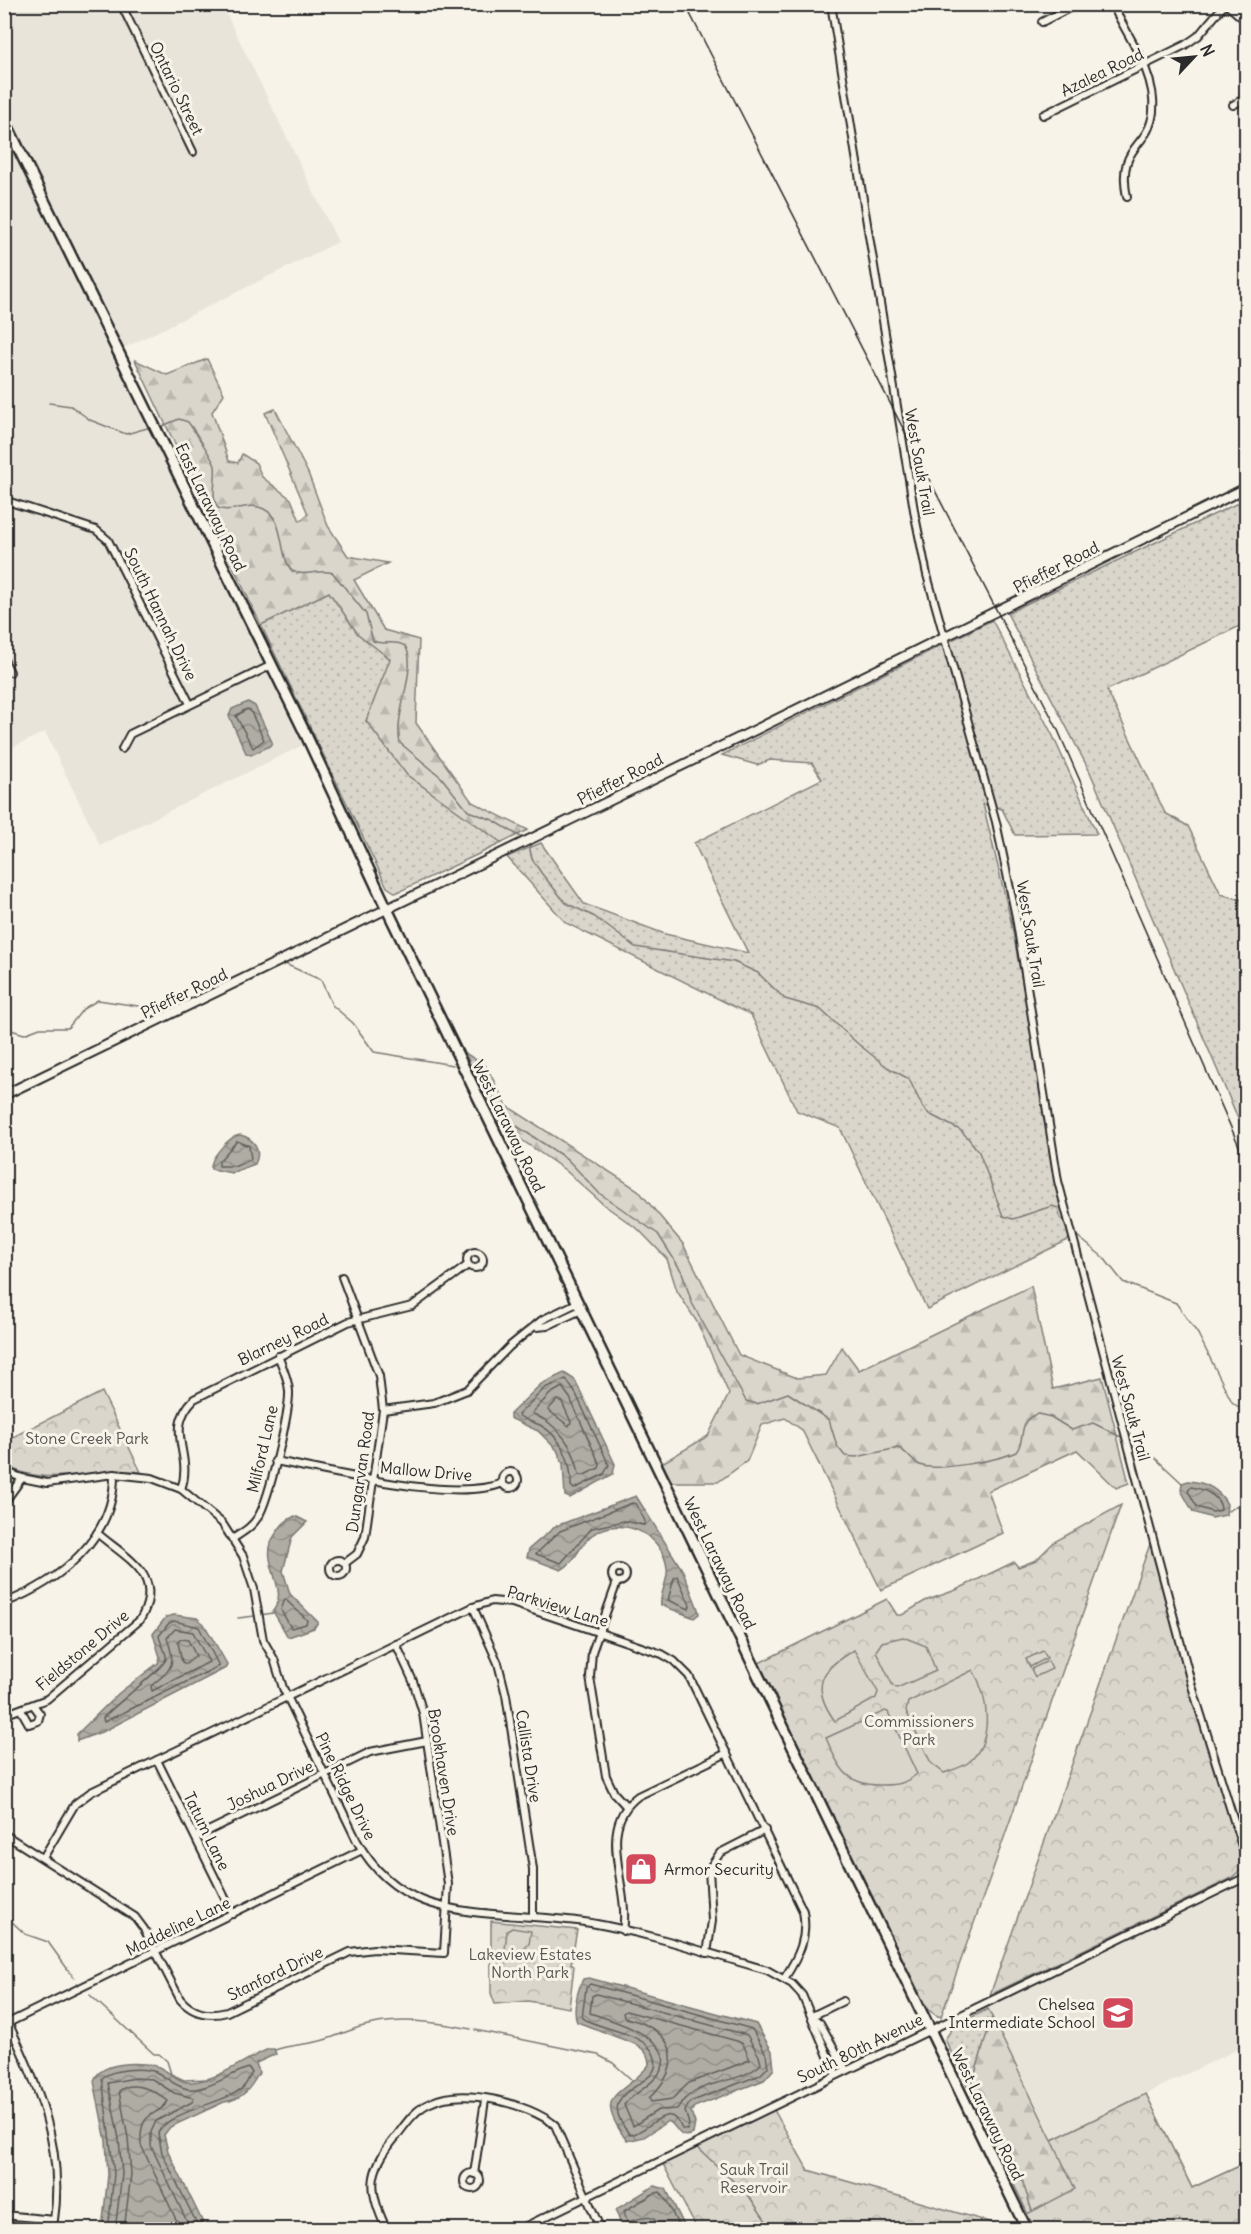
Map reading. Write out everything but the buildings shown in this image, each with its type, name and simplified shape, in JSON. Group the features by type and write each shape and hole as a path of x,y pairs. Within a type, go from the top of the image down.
{"main road":[{"name":"East Laraway Road","path":"4,119 272,665 387,909"},
{"name":"West Laraway Road","path":"387,909 1027,2229"}],"street":[{"name":"Ontario Street","path":"121,4 193,152"},
{"name":"West Sauk Trail","path":"831,4 904,459 927,575 996,822 1016,917 1060,1188 1192,1686 1246,1859"},
{"path":"1042,22 1077,4"},
{"path":"1112,4 1151,81 1153,114 1146,131 1124,165 1127,197"},
{"path":"1225,4 1246,21"},
{"name":"Azalea Road","path":"1044,115 1144,67 1198,36 1225,4"},
{"path":"1233,105 1246,98"},
{"name":"Pfieffer Road","path":"4,1095 664,772 945,638 1246,488"},
{"name":"South Hannah Drive","path":"4,500 96,530 108,540 190,704"},
{"path":"4,660 10,672"},
{"path":"122,749 130,734 272,665"},
{"name":"Blarney Road","path":"181,1489 186,1469 178,1431 190,1404 200,1395 360,1319 412,1306 468,1265"},
{"name":"Dungarvan Road","path":"342,1277 360,1319 379,1376 383,1410 363,1543 357,1554 345,1563"},
{"path":"383,1410 434,1403 467,1390 510,1346 537,1328 542,1320 579,1306"},
{"name":"Milford Lane","path":"234,1538 248,1529 259,1515 275,1461 289,1394 285,1371 278,1356"},
{"name":"Mallow Drive","path":"275,1461 374,1480 466,1492 504,1483"},
{"name":"Pine Ridge Drive","path":"4,1471 22,1478 59,1482 114,1474 152,1478 181,1489 200,1502 234,1538 247,1567 259,1624 286,1696 362,1850 383,1875 400,1888 422,1900 447,1908 593,1923 767,1970 784,1979 802,1995 836,2075"},
{"path":"4,1603 25,1595 63,1571 97,1533 111,1508 114,1474"},
{"path":"4,1503 22,1478"},
{"name":"Fieldstone Drive","path":"4,1715 34,1706 47,1699 140,1620 147,1607 147,1585 137,1564 97,1533"},
{"path":"616,1582 592,1652 590,1677 605,1771 614,1793 626,1806"},
{"name":"Parkview Lane","path":"43,1858 79,1800 286,1696 473,1606 492,1601 512,1603 662,1654 680,1665 693,1682 801,1904 806,1924 802,1948 784,1979"},
{"name":"Callista Drive","path":"473,1606 496,1656 506,1695 533,1869 533,1916"},
{"name":"Brookhaven Drive","path":"396,1644 418,1692 448,1884 447,1908"},
{"path":"21,1710 29,1724 38,1721 40,1714 34,1706"},
{"name":"Joshua Drive","path":"196,1837 374,1750 426,1741"},
{"path":"622,1931 624,1908 614,1839 617,1823 626,1806 638,1796 727,1753"},
{"name":"Tatum Lane","path":"157,1760 233,1914"},
{"path":"707,1953 712,1921 709,1869 720,1853 765,1830"},
{"name":"Stanford Drive","path":"4,1834 135,1917 180,1999 193,2011 210,2015 227,2012 350,1952 374,1949 444,1953 447,1908"},
{"name":"Maddeline Lane","path":"7,2024 362,1850"},
{"name":"South 80th Avenue","path":"518,2229 1246,1877"},
{"path":"812,2016 843,2001"},
{"path":"4,2014 33,2075 49,2123 56,2166 54,2220 4,2215"},
{"name":"Pine Ridge Drive","path":"812,2016 820,2023 846,2070"},
{"path":"387,2229 376,2207 372,2187 375,2168 385,2150 414,2114 430,2103 456,2096 524,2106 541,2114 555,2125 568,2149 586,2196 602,2229"},
{"path":"474,2174 485,2100"}],"shaded area":[{"path":"5,5 222,5 338,242 118,351 307,743 100,845 45,732 5,751"},
{"name":"Chelsea Intermediate School","path":"1241,1883 1246,1883 1246,2045 1052,2140 987,2006"}],"green space":[{"path":"207,359 224,394 212,412 229,461 238,463 242,454 256,463 262,477 291,499 300,521 308,514 265,413 275,409 308,473 328,526 348,556 388,563 354,580 384,630 419,640 416,723 472,802 528,830 502,843 407,775 366,721 390,659 358,634 329,592 261,625 135,360 167,375"},
{"path":"1238,503 1246,511 1246,623 1107,690 1165,813 1188,826 1221,894 1246,901 1246,1137 1090,772 1007,613"},
{"path":"329,592 358,634 391,659 366,721 407,775 502,843 396,893 387,887 261,625"},
{"path":"992,620 1053,736 1097,834 1015,835 1002,809 983,804 1011,921 1058,1176 1072,1238 927,1309 840,1128 797,1111 751,1015 566,923 507,857 541,843 584,904 665,934 748,953 694,843 822,779 812,763 770,760 757,765 722,755"},
{"path":"465,1053 486,1066 507,1106 638,1190 683,1244 739,1355 797,1378 826,1375 842,1347 859,1370 1031,1286 1053,1389 1102,1377 1129,1483 1116,1488 1077,1450 988,1491 1003,1533 881,1590 802,1430 785,1418 762,1425 747,1461 718,1482 671,1482 662,1463 708,1436 729,1394 697,1322 677,1291 667,1259 639,1230 604,1205 565,1170 500,1125"},
{"name":"Stone Creek Park","path":"102,1392 141,1472 106,1472 54,1477 21,1472 5,1465 5,1441"},
{"name":"Commissioners Park","path":"1121,1505 941,2017 938,2016 921,1999 761,1673 759,1663 887,1599 897,1615 902,1615 925,1601 956,1590 1014,1562 1018,1567 1036,1560 1054,1542"},
{"path":"1150,1544 1185,1672 1244,1867 1230,1879 990,1995"},
{"path":"903,1637 926,1646 936,1671 897,1688 893,1686 876,1651 882,1642"},
{"path":"854,1650 878,1692 876,1698 835,1721 823,1698 822,1680 833,1664"},
{"path":"1043,1651 1047,1658 1030,1667 1026,1659"},
{"path":"1048,1661 1052,1669 1035,1677 1031,1669"},
{"path":"973,1670 985,1705 986,1730 983,1742 969,1762 944,1773 931,1763 906,1711 908,1702"},
{"path":"885,1711 888,1712 917,1774 897,1784 860,1782 852,1778 840,1766 826,1738"},
{"name":"Lakeview Estates North Park","path":"491,1921 577,1930 571,1964 574,1966 569,2008 528,2001 495,2004 491,1993"},
{"path":"512,1928 531,1931 529,1944 523,1950 505,1950 507,1931"},
{"path":"988,2009 992,2017 973,2081 975,2093 1004,2142 1020,2175 1032,2210 1035,2229 945,2039 954,2026"},
{"path":"992,2017 1052,2140 1146,2094 1192,2188 1246,2163 1246,2229 1032,2211 1019,2170 975,2093 973,2081"},
{"path":"1146,2094 1192,2188 1246,2163 1246,2229 1031,2229 1034,2228 1027,2214 1075,2189 1052,2140"},
{"name":"Sauk Trail Reservoir","path":"774,2110 808,2170 1014,2229 697,2229 663,2164"}],"water":[{"path":"248,702 255,706 272,742 270,746 251,755 246,753 229,716 232,709"},
{"path":"240,1135 255,1145 258,1154 255,1164 232,1173 211,1169 213,1160 221,1149 231,1139"},
{"path":"564,1373 575,1380 615,1464 613,1474 570,1498 565,1496 563,1464 557,1450 538,1431 510,1418 510,1414 541,1384"},
{"path":"1188,1481 1216,1490 1227,1504 1226,1515 1212,1518 1193,1512 1181,1490 1182,1483"},
{"path":"636,1496 683,1571 698,1609 699,1614 694,1618 661,1605 667,1573 664,1556 649,1537 639,1531 627,1527 603,1529 592,1535 570,1563 561,1570 527,1557 529,1549 556,1526"},
{"path":"295,1516 307,1522 292,1537 283,1571 290,1594 318,1622 314,1628 288,1637 273,1611 278,1602 278,1593 271,1565 270,1545 283,1524"},
{"path":"174,1615 197,1618 204,1624 227,1664 226,1668 104,1731 77,1741 77,1734 119,1693 158,1663 160,1657 153,1634 166,1617"},
{"path":"589,1978 756,2024 772,2051 774,2069 764,2080 694,2107 691,2112 695,2123 693,2134 684,2136 668,2121 644,2137 627,2141 616,2125 611,2113 611,2104 614,2097 649,2065 648,2058 635,2044 577,2022 575,2006 578,1994 583,1979"},
{"path":"269,2049 274,2049 276,2054 256,2063 259,2073 241,2096 170,2127 164,2135 168,2151 206,2229 102,2229 108,2175 106,2141 94,2081 98,2074 112,2066 140,2064 156,2066 178,2079 193,2082 223,2073"},
{"path":"654,2186 666,2189 686,2229 655,2229 650,2223 628,2228 622,2227 616,2211 618,2208"}],"waterway":[{"path":"49,403 71,406 90,420 126,434 151,427"},
{"path":"160,427 179,419 188,422 215,466 214,493 218,508 229,510 252,506 264,509 271,514 279,529 285,556 292,571 302,574 333,573 366,614 373,641 405,646 409,655 409,666 400,719 400,743 441,777 468,811 493,820 524,839"},
{"path":"529,845 532,859 566,903 595,917 635,947 734,962 758,973 785,999 820,1009 887,1067 909,1079 923,1108 929,1114 960,1130 968,1138 979,1152 1003,1216 1013,1219 1052,1206 1058,1208 1060,1218 1066,1223"},
{"path":"285,964 321,980 332,1005 353,1023 374,1052 453,1065"},
{"path":"4,1035 11,1030 24,1034 40,1028 68,1028 83,1009 98,1000 158,1009 170,1007 265,965"},
{"path":"475,1070 506,1119 567,1159 599,1193 658,1234 682,1272 692,1303 746,1401 757,1404 788,1393 829,1420 837,1446 845,1456 856,1457 898,1448 920,1465 928,1467 968,1464 1016,1452 1024,1425 1027,1420 1038,1414 1051,1417 1072,1430 1093,1423 1121,1437"},
{"path":"1076,1235 1104,1258 1123,1282 1176,1303 1198,1334 1232,1402 1246,1413"},
{"path":"1131,1442 1155,1458 1182,1483"},
{"path":"1228,1511 1237,1506 1246,1494"},
{"path":"260,1615 273,1613"},
{"path":"238,1618 255,1616"},
{"path":"4,1921 10,1920 25,1934 48,1942 74,1978"},
{"path":"90,1995 154,2054 159,2054 167,2061 171,2074 184,2080 207,2079"},
{"path":"275,2050 322,2041 360,2027 388,2022 430,2022 471,2029"},
{"path":"475,2030 598,2055 613,2063 633,2081"},
{"path":"698,2148 749,2196 772,2230"}],"railway":[{"path":"685,4 1057,728 1246,1162"}],"place":[{"name":"Armor Security","path":"641,1869"},
{"name":"Chelsea Intermediate School","path":"1118,2013"}]}
